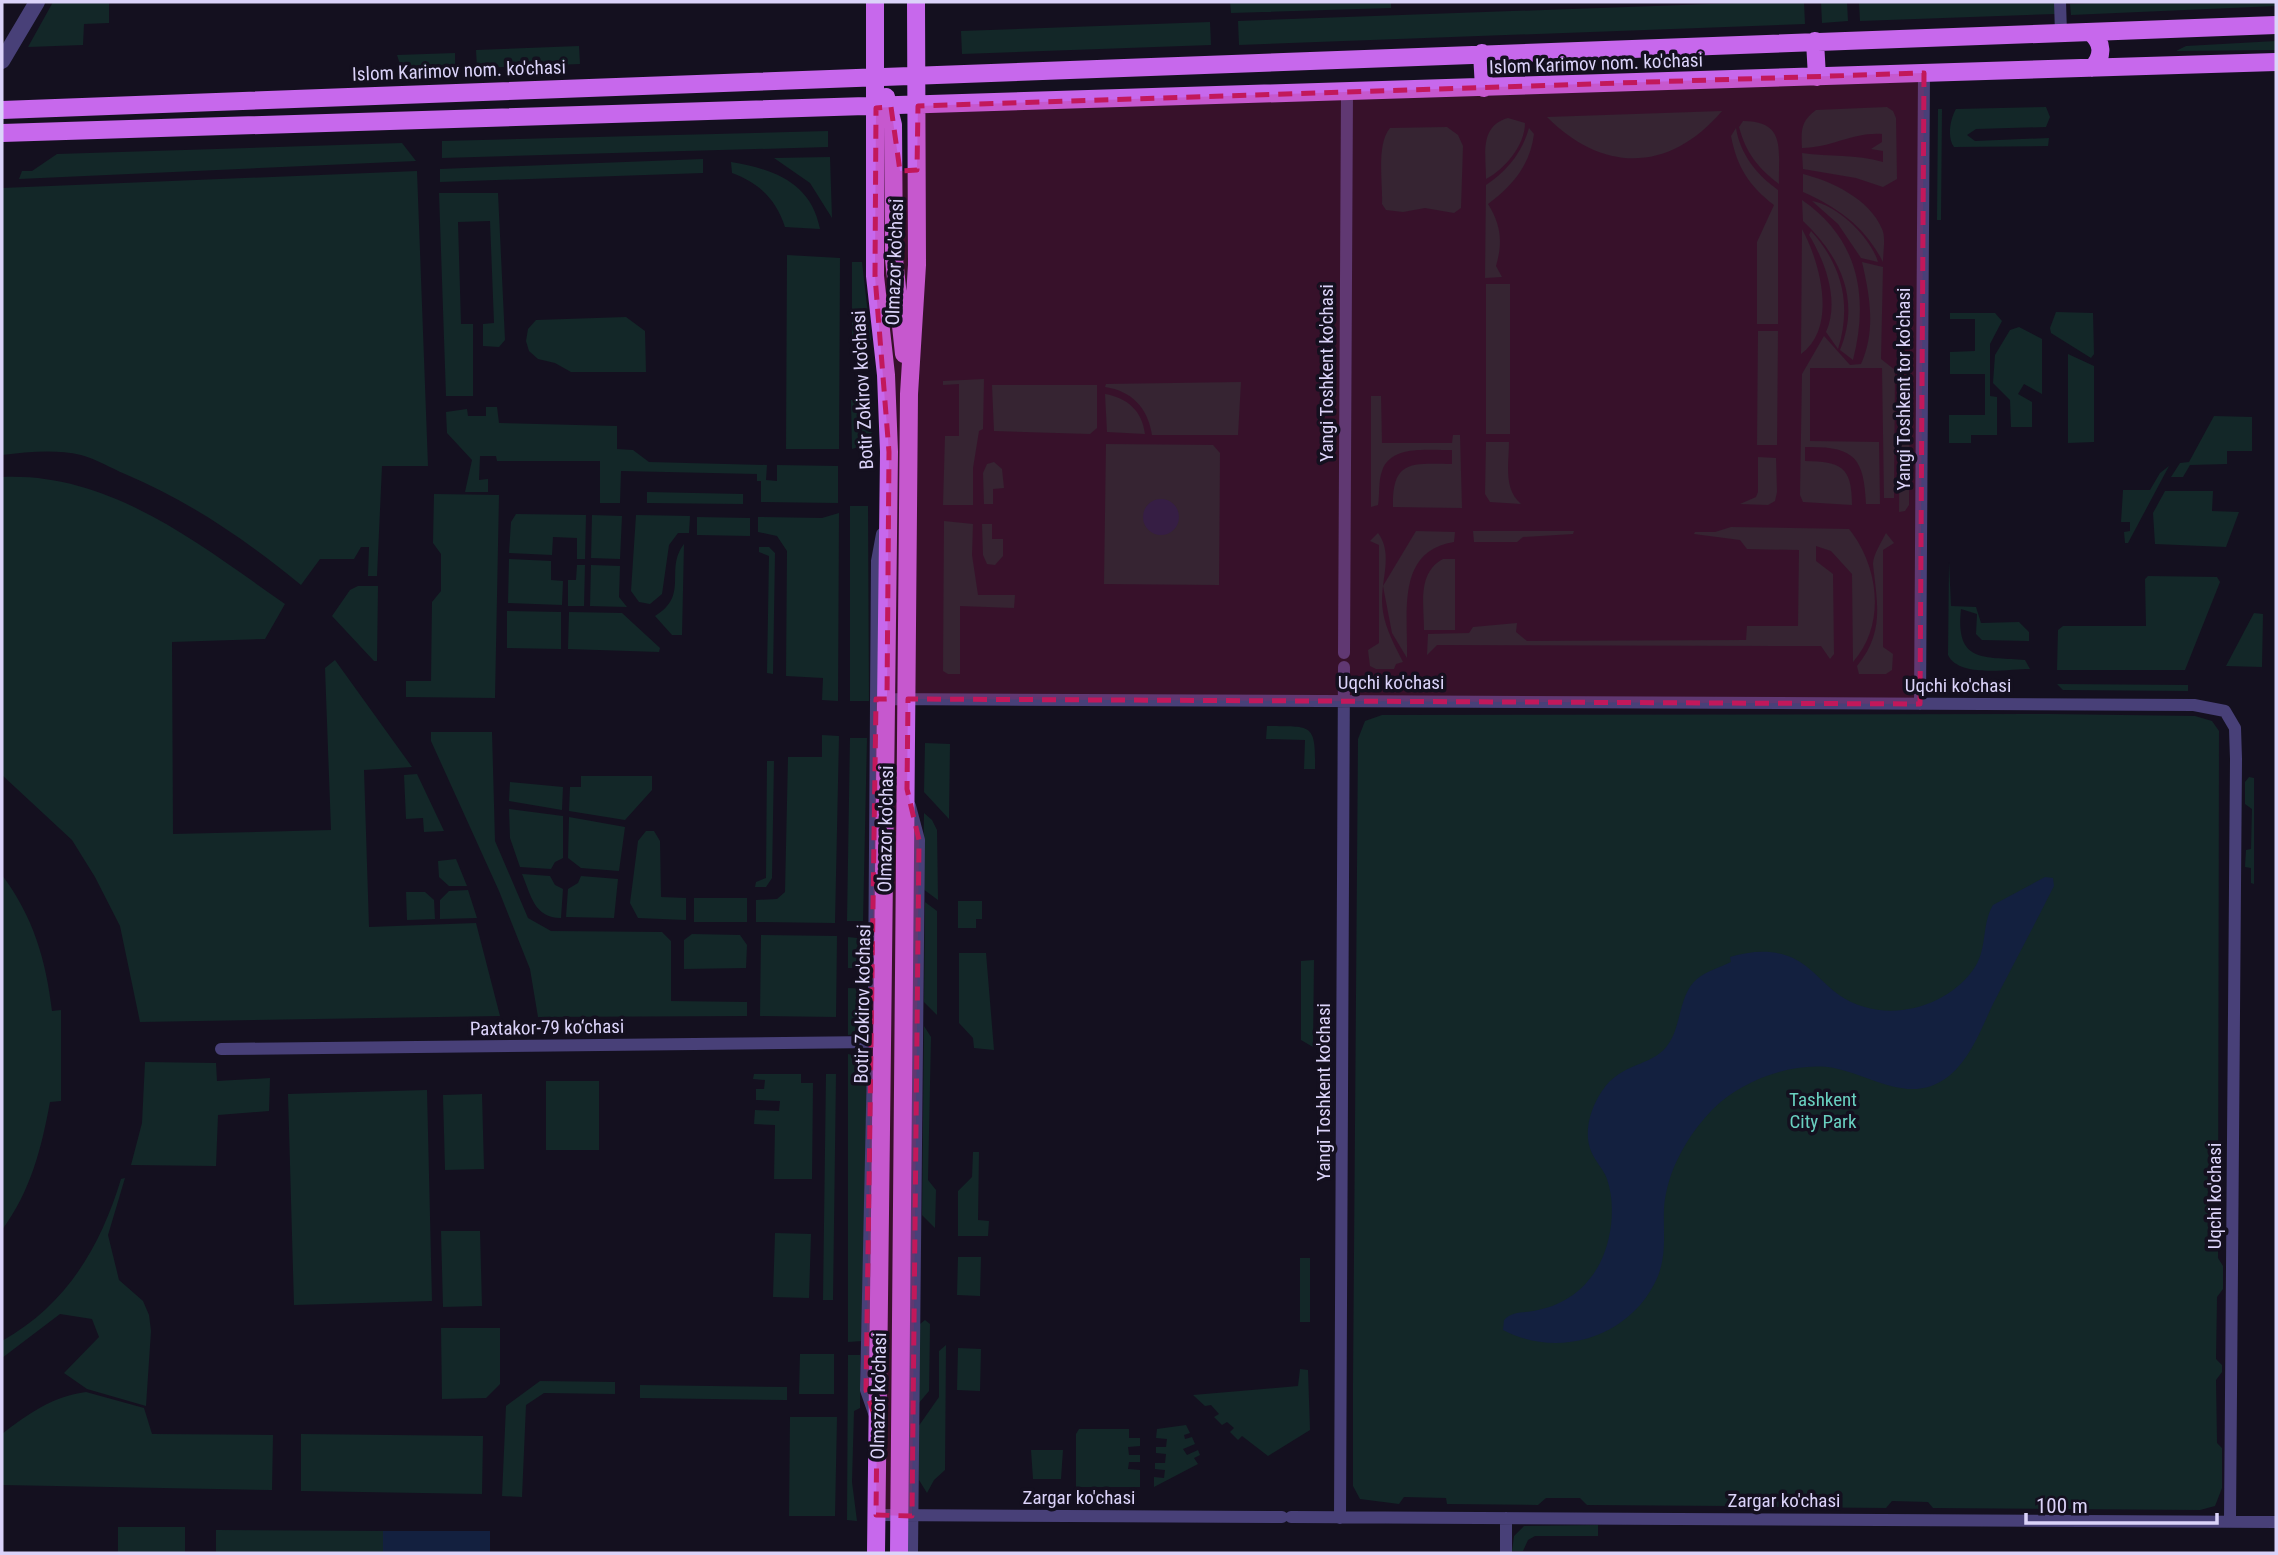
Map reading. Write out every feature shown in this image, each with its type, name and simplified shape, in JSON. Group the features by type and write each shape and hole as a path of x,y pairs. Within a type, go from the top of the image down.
{"main road":[{"path":"875,2 876,75 883,107 894,259 909,394"},
{"name":"Olmazor ko'chasi","path":"899,1553 905,1516 899,1423 909,394 917,265 916,2"},
{"name":"Islom Karimov nom. ko'chasi","path":"2,110 918,73 2276,25"},
{"path":"2090,32 2098,40 2101,49 2099,60 2092,68"},
{"path":"1815,41 1816,77"},
{"path":"1482,53 1484,88"},
{"name":"Islom Karimov nom. ko'chasi","path":"883,107 2276,62"},
{"path":"535,89 536,118"},
{"path":"288,98 289,125"},
{"path":"2,133 883,107"},
{"name":"Olmazor ko'chasi","path":"875,276 883,107"},
{"name":"Botir Zokirov ko'chasi","path":"875,276 887,386 888,502 882,699 877,1424"},
{"path":"877,1424 899,1423"},
{"name":"Olmazor ko'chasi","path":"876,1553 877,1424"}],"street":[{"path":"2,50 30,2"},
{"path":"2,61 37,2"},
{"path":"2060,2 2061,33"},
{"name":"Yangi Toshkent tor ko'chasi","path":"1920,704 1924,73"},
{"name":"Yangi Toshkent ko'chasi","path":"1344,653 1347,92"},
{"name":"Yangi Toshkent ko'chasi","path":"1340,1518 1344,667"},
{"path":"877,1424 866,1390 882,699"},
{"name":"Uqchi ko'chasi","path":"882,699 2210,706 2225,711 2234,725 2230,1521"},
{"path":"907,789 919,840 905,1516 912,1553"},
{"name":"Paxtakor-79 ko‘chasi","path":"221,1049 874,1042"},
{"name":"Zargar ko'chasi","path":"876,1516 2276,1522"},
{"path":"1506,1518 1506,1553"}],"highlighted area":[{"path":"1924,73 1920,704 908,699 907,789 919,840 912,1516 876,1515 877,1424 866,1390 876,699 887,699 889,452 875,276 876,108 891,107 900,171 917,170 918,106"}],"green space":[{"path":"53,2 109,2 109,23 84,24 83,45 28,47"},
{"path":"1230,2 1391,2 1391,8 1231,13"},
{"path":"1804,2 1805,24 1239,45 1238,21"},
{"path":"1821,2 1847,2 1848,21 1822,23"},
{"path":"1859,2 2054,2 2055,14 1860,21"},
{"path":"2276,2 2276,6 2071,15 2070,4"},
{"path":"1210,22 1211,45 962,54 961,31"},
{"path":"2276,41 2276,50 2176,51 2186,46"},
{"path":"579,46 580,64 477,68 476,50"},
{"path":"455,53 455,70 409,71 400,64 397,55"},
{"path":"1887,107 1893,111 1896,118 1897,179 1883,187 1856,178 1803,169 1802,153 1883,162 1883,151 1871,149 1882,142 1882,134 1861,135 1823,146 1802,148 1802,136 1805,122 1816,110"},
{"path":"2046,107 2050,117 2046,127 1976,129 1967,135 1975,141 2049,138 2048,146 1954,147 1952,143 1950,128 1956,109"},
{"path":"1938,109 1942,109 1941,220 1937,220"},
{"path":"1722,111 1702,131 1681,146 1659,155 1636,158 1614,156 1591,149 1569,136 1547,117"},
{"path":"1508,118 1525,123 1522,140 1507,163 1486,179 1485,151 1488,134 1499,122"},
{"path":"1743,121 1757,122 1773,132 1779,150 1779,184 1759,166 1749,152 1739,127"},
{"path":"1447,127 1458,135 1463,146 1461,208 1454,213 1425,208 1403,212 1386,210 1382,204 1381,164 1383,144 1390,128"},
{"path":"1529,128 1534,134 1524,165 1512,182 1488,204 1498,227 1500,249 1496,266 1502,277 1485,278 1486,185 1513,161"},
{"path":"1736,128 1741,147 1751,163 1763,178 1778,190 1778,324 1757,324 1757,242 1774,205 1745,175 1731,136"},
{"path":"828,131 828,147 442,158 442,141"},
{"path":"402,143 416,161 19,179 22,171 32,171 57,154"},
{"path":"830,157 832,218 810,183 774,158"},
{"path":"703,159 703,173 440,182 440,169"},
{"path":"731,162 761,169 788,180 808,200 820,229 785,227 771,200 758,187 732,173"},
{"path":"417,171 428,466 382,466 377,576 368,576 369,547 361,547 354,559 320,559 301,585 239,537 195,510 98,461 61,452 2,455 2,188"},
{"path":"1803,174 1837,187 1869,209 1883,232 1883,262 1868,239 1850,220 1803,192"},
{"path":"439,193 498,193 505,340 499,347 483,346 483,324 494,323 490,221 458,222 461,324 473,324 473,396 446,396"},
{"path":"1802,200 1821,215 1836,233 1855,271 1860,314 1853,360 1840,350 1848,313 1843,279 1827,249 1803,221"},
{"path":"1812,201 1832,209 1852,224 1868,243 1878,262 1861,258 1838,224"},
{"path":"1802,229 1815,259 1822,294 1822,311 1819,328 1812,342 1801,354"},
{"path":"1811,231 1830,257 1841,286 1844,316 1838,349 1826,332 1832,307 1831,295 1825,269 1809,235"},
{"path":"787,255 840,258 839,449 786,449"},
{"path":"852,262 862,262 871,340 852,340"},
{"path":"1862,262 1883,267 1881,359 1895,370 1894,498 1884,498 1882,368 1810,368 1810,441 1879,442 1880,504 1866,504 1863,475 1853,458 1845,452 1822,447 1805,447 1805,461 1828,463 1842,469 1850,482 1852,505 1803,502 1800,495 1802,374 1824,336 1850,365 1861,364 1870,326 1869,301"},
{"path":"1486,284 1510,284 1510,434 1486,434"},
{"path":"2056,312 2093,313 2094,354 2091,358 2051,333 2050,328"},
{"path":"1950,313 1995,313 2002,321 1990,344 1990,396 1997,397 1997,435 1971,435 1971,443 1949,443 1949,415 1985,415 1985,374 1950,374 1950,352 1975,351 1975,319 1950,319"},
{"path":"626,317 645,331 646,372 571,372 555,363 538,359 529,351 526,341 528,329 536,320"},
{"path":"2019,327 2042,339 2042,394 2024,384 2018,394 2032,402 2032,427 2011,427 2010,400 1993,383 1995,355 2010,330"},
{"path":"1758,331 1778,331 1777,445 1757,445"},
{"path":"2068,354 2094,366 2094,442 2068,443"},
{"path":"984,379 983,429 979,431 973,468 973,505 943,505 945,436 959,436 959,384 943,385 943,381"},
{"path":"1241,382 1238,435 1152,435 1147,417 1137,402 1123,392 1105,387 1106,384"},
{"path":"992,385 1097,385 1097,428 1090,434 994,431"},
{"path":"1105,394 1121,399 1133,407 1141,419 1145,434 1107,432"},
{"path":"1900,394 1910,394 1909,505 1905,511 1899,512"},
{"path":"1371,396 1381,396 1382,443 1452,443 1453,435 1460,435 1462,508 1393,507 1396,480 1401,472 1415,465 1452,464 1452,450 1412,451 1394,456 1382,471 1378,505 1371,507"},
{"path":"851,400 873,400 870,436 860,446 852,449"},
{"path":"486,407 497,407 499,423 617,426 617,449 633,450 649,462 767,465 766,480 777,481 777,465 838,466 838,503 761,502 761,481 757,481 757,474 621,471 620,503 600,503 600,461 497,461 496,456 480,456 479,480 488,479 488,492 465,492 472,460 447,433 446,412 467,409 468,416 486,416"},
{"path":"2214,416 2252,417 2252,451 2227,451 2227,464 2190,465 2183,477 2171,477 2180,463 2189,462"},
{"path":"1486,442 1509,442 1509,483 1515,498 1521,504 1490,502 1485,494"},
{"path":"1106,444 1213,445 1220,453 1219,585 1104,584"},
{"path":"1758,457 1776,458 1775,501 1768,505 1740,504 1756,497 1758,492"},
{"path":"994,462 1002,469 1004,488 993,489 993,504 984,504 983,473 987,464"},
{"path":"2169,466 2128,543 2125,543 2124,532 2130,531 2130,522 2121,522 2123,490 2150,490 2160,473"},
{"path":"2,477 42,479 80,486 117,499 153,516 187,537 285,604 265,639 172,642 173,834 331,830 325,668 335,660 412,767 364,770 369,927 476,923 500,1016 140,1022 120,926 95,877 72,840 2,775"},
{"path":"2165,491 2213,491 2212,511 2239,512 2226,547 2155,544 2153,513"},
{"path":"647,492 743,494 743,504 647,503"},
{"path":"434,494 499,495 495,698 406,697 406,681 431,681 432,602 441,591 441,554 433,543"},
{"path":"850,506 868,506 869,701 850,701"},
{"path":"839,513 838,701 822,700 823,678 786,676 787,551 777,536 758,532 758,517 822,518"},
{"path":"516,514 586,515 585,559 577,559 577,538 553,537 552,555 509,553 511,522"},
{"path":"592,515 622,516 620,559 591,558"},
{"path":"636,515 690,516 689,533 678,533 669,545 662,594 650,604 639,602 631,591"},
{"path":"697,517 750,518 750,536 697,535"},
{"path":"944,521 973,524 972,555 978,595 1015,595 1014,608 960,606 960,674 943,671"},
{"path":"982,524 992,524 992,539 1003,539 1003,556 995,565 987,564 983,555"},
{"path":"1731,527 1849,529 1867,559 1875,594 1871,630 1864,647 1853,662 1852,574 1831,551 1816,546 1816,561 1833,574 1834,654 1830,659 1821,646 1437,645 1427,655 1428,634 1469,633 1473,627 1517,623 1516,632 1527,641 1746,640 1747,626 1798,626 1799,550 1747,549 1740,540 1694,534"},
{"path":"1416,531 1455,532 1454,542 1435,548 1422,557 1414,571 1407,603 1407,658 1392,633 1383,586"},
{"path":"1473,531 1574,531 1573,534 1523,537 1517,542 1474,542"},
{"path":"1378,533 1383,542 1386,561 1383,612 1403,662 1396,664 1394,669 1376,669 1370,666 1368,650 1379,643 1379,545 1370,541"},
{"path":"1886,533 1894,543 1883,550 1883,647 1893,654 1892,670 1886,674 1859,674 1857,666 1872,641 1877,617 1873,560"},
{"path":"684,544 682,635 672,635 655,616 671,600 678,554"},
{"path":"759,547 769,547 775,553 773,674 767,673 769,556 759,552"},
{"path":"509,559 551,561 551,580 563,581 562,605 508,603"},
{"path":"1443,559 1455,559 1455,630 1424,630 1423,600 1426,581 1429,572"},
{"path":"1949,562 1951,606 1976,607 1981,623 2019,622 2029,632 2029,641 1982,640 1976,634 1977,614 1961,609 1960,627 1968,648 1985,657 2025,660 2030,669 1973,670 1962,667 1948,655"},
{"path":"577,565 585,565 584,606 568,606 568,580 576,580"},
{"path":"591,565 620,566 619,597 627,607 590,606"},
{"path":"2148,576 2217,577 2220,582 2185,670 2057,670 2058,630 2063,626 2146,626 2145,579"},
{"path":"358,586 378,586 377,661 374,661 332,616 350,590"},
{"path":"507,611 561,612 561,649 507,648"},
{"path":"569,612 622,613 660,648 659,652 568,649"},
{"path":"2254,613 2263,614 2262,667 2226,666"},
{"path":"2057,684 2188,685 2188,691 2063,690"},
{"name":"Tashkent City Park","path":"1382,715 2195,716 2212,721 2219,731 2218,1258 2223,1266 2223,1289 2217,1297 2216,1359 2222,1365 2222,1372 2216,1380 2217,1443 2222,1448 2222,1488 2215,1506 2200,1510 1933,1508 1928,1502 1892,1501 1886,1508 1768,1507 1764,1500 1738,1500 1731,1506 1587,1505 1580,1498 1546,1498 1538,1505 1447,1504 1446,1498 1404,1497 1399,1504 1360,1499 1353,1486 1353,1383 1358,739 1365,721"},
{"path":"1267,726 1308,730 1314,743 1315,769 1304,769 1305,740 1266,739"},
{"path":"431,732 492,732 495,841 528,918 551,931 662,932 671,941 671,1001 747,1002 747,1016 538,1017 530,969 499,891 431,741"},
{"path":"822,735 839,736 835,923 756,922 756,900 777,899 785,892 788,757 822,757"},
{"path":"850,738 867,738 863,921 847,921"},
{"path":"925,743 950,744 949,819 924,792"},
{"path":"767,761 774,761 772,878 766,887 755,887 756,882 766,878"},
{"path":"417,774 444,831 424,832 423,818 406,819 404,775"},
{"path":"581,776 652,776 652,790 625,820 569,811 570,787 581,787"},
{"path":"2249,777 2254,778 2254,884 2251,883 2251,868 2245,867 2246,850 2251,849 2252,809 2245,804 2245,782"},
{"path":"510,782 563,787 562,810 509,801"},
{"path":"509,809 563,816 563,858 555,862 551,869 520,867 510,838"},
{"path":"924,813 932,820 937,830 938,900 923,889"},
{"path":"569,817 625,827 619,871 581,868 568,858"},
{"path":"646,831 654,831 660,841 661,897 686,898 686,920 638,918 630,903 638,841"},
{"path":"456,859 467,886 449,886 439,877 438,861"},
{"path":"522,874 550,876 555,885 563,889 561,918 552,917 539,910"},
{"path":"2,875 22,906 36,939 46,974 52,1011 61,1010 61,1101 50,1102 43,1137 28,1185 2,1230"},
{"path":"581,876 618,879 614,918 566,917 568,889 578,883"},
{"path":"468,890 477,918 440,919 440,900 449,891"},
{"path":"406,892 425,892 434,900 435,919 407,920"},
{"path":"694,898 747,898 747,922 694,922"},
{"path":"958,901 982,901 982,919 976,919 976,928 958,928"},
{"path":"925,902 937,911 937,1015 924,1002"},
{"path":"692,934 740,935 747,945 746,968 684,969 684,940"},
{"path":"761,935 837,936 836,1017 760,1016"},
{"path":"848,937 857,938 865,945 866,968 848,968"},
{"path":"959,953 986,953 994,1050 974,1048 973,1038 959,1023"},
{"path":"1314,960 1313,1047 1301,1040 1301,961"},
{"path":"848,988 866,989 867,1011 865,1025 856,1033 848,1035"},
{"path":"924,1026 931,1037 928,1180 936,1190 935,1228 922,1215"},
{"path":"848,1054 860,1057 867,1066 862,1341 848,1342"},
{"path":"145,1062 216,1063 217,1081 270,1078 269,1111 218,1115 216,1166 131,1165 142,1123"},
{"path":"754,1074 801,1074 801,1083 813,1083 812,1179 774,1179 775,1125 754,1124 755,1110 779,1111 780,1101 756,1100 756,1089 764,1089 765,1080 753,1079"},
{"path":"826,1074 836,1074 833,1300 823,1300"},
{"path":"546,1081 599,1081 599,1150 546,1150"},
{"path":"427,1090 432,1301 294,1305 288,1094"},
{"path":"482,1094 484,1169 445,1170 443,1095"},
{"path":"973,1152 979,1152 978,1220 989,1221 988,1236 958,1236 958,1191 972,1177"},
{"path":"125,1178 108,1235 119,1280 143,1301 149,1315 151,1331 146,1406 87,1389 64,1373 99,1337 92,1319 60,1314 2,1358 2,1341 45,1310 78,1272 103,1228 121,1179"},
{"path":"441,1231 480,1231 482,1306 443,1307"},
{"path":"775,1233 811,1234 809,1298 773,1297"},
{"path":"958,1257 981,1257 980,1296 957,1295"},
{"path":"1300,1258 1310,1258 1310,1322 1300,1322"},
{"path":"925,1320 930,1324 929,1391 918,1404 920,1324"},
{"path":"441,1328 500,1328 500,1384 486,1398 442,1399"},
{"path":"946,1345 945,1470 934,1480 927,1493 919,1480 918,1427 939,1397 939,1351"},
{"path":"958,1348 981,1349 980,1391 957,1390"},
{"path":"800,1354 834,1354 834,1394 799,1394"},
{"path":"848,1355 860,1355 860,1408 854,1411 852,1482 857,1521 847,1520"},
{"path":"1300,1369 1308,1370 1310,1430 1268,1456 1242,1436 1238,1440 1230,1432 1234,1428 1227,1422 1222,1425 1214,1417 1219,1414 1211,1405 1205,1406 1193,1395 1298,1386"},
{"path":"540,1381 615,1382 615,1394 544,1393 526,1405 522,1497 502,1496 506,1406"},
{"path":"640,1385 787,1387 787,1400 640,1398"},
{"path":"86,1392 144,1408 152,1434 273,1435 272,1490 2,1485 2,1434 52,1402"},
{"path":"790,1417 837,1417 835,1516 789,1516"},
{"path":"1186,1425 1190,1433 1184,1435 1185,1439 1192,1437 1195,1444 1183,1449 1187,1455 1198,1450 1200,1455 1194,1458 1198,1464 1154,1487 1154,1477 1164,1478 1165,1470 1155,1469 1155,1463 1165,1463 1166,1454 1156,1453 1156,1447 1166,1447 1167,1439 1156,1438 1157,1429"},
{"path":"1079,1429 1129,1429 1129,1438 1140,1438 1140,1446 1128,1447 1129,1455 1140,1455 1140,1462 1129,1462 1128,1469 1140,1470 1140,1487 1076,1487 1076,1434"},
{"path":"301,1434 483,1436 482,1494 301,1491"},
{"path":"1031,1450 1063,1450 1061,1479 1033,1479"},
{"path":"1598,1525 1598,1536 1535,1536 1528,1540 1523,1551 1512,1551 1514,1536 1524,1526"},
{"path":"118,1527 185,1527 185,1553 118,1553"},
{"path":"216,1530 383,1531 383,1553 216,1553"}],"water":[{"path":"1161,499 1174,504 1179,517 1174,530 1161,535 1148,530 1143,517 1148,504"},
{"path":"2045,877 2053,878 2054,886 1975,1043 1949,1076 1935,1085 1906,1089 1834,1068 1802,1068 1768,1076 1737,1090 1703,1120 1680,1155 1666,1194 1661,1267 1646,1297 1631,1314 1592,1337 1570,1342 1548,1343 1525,1339 1503,1330 1504,1320 1510,1315 1544,1309 1573,1295 1588,1281 1600,1263 1610,1233 1612,1211 1607,1179 1589,1144 1588,1128 1592,1112 1598,1097 1610,1082 1618,1075 1653,1058 1667,1046 1686,994 1697,979 1731,962 1730,957 1770,952 1800,962 1833,991 1856,1004 1892,1011 1928,1004 1960,984 1973,970 1981,954 1993,905"},
{"path":"383,1531 490,1531 490,1553 383,1553"}]}
